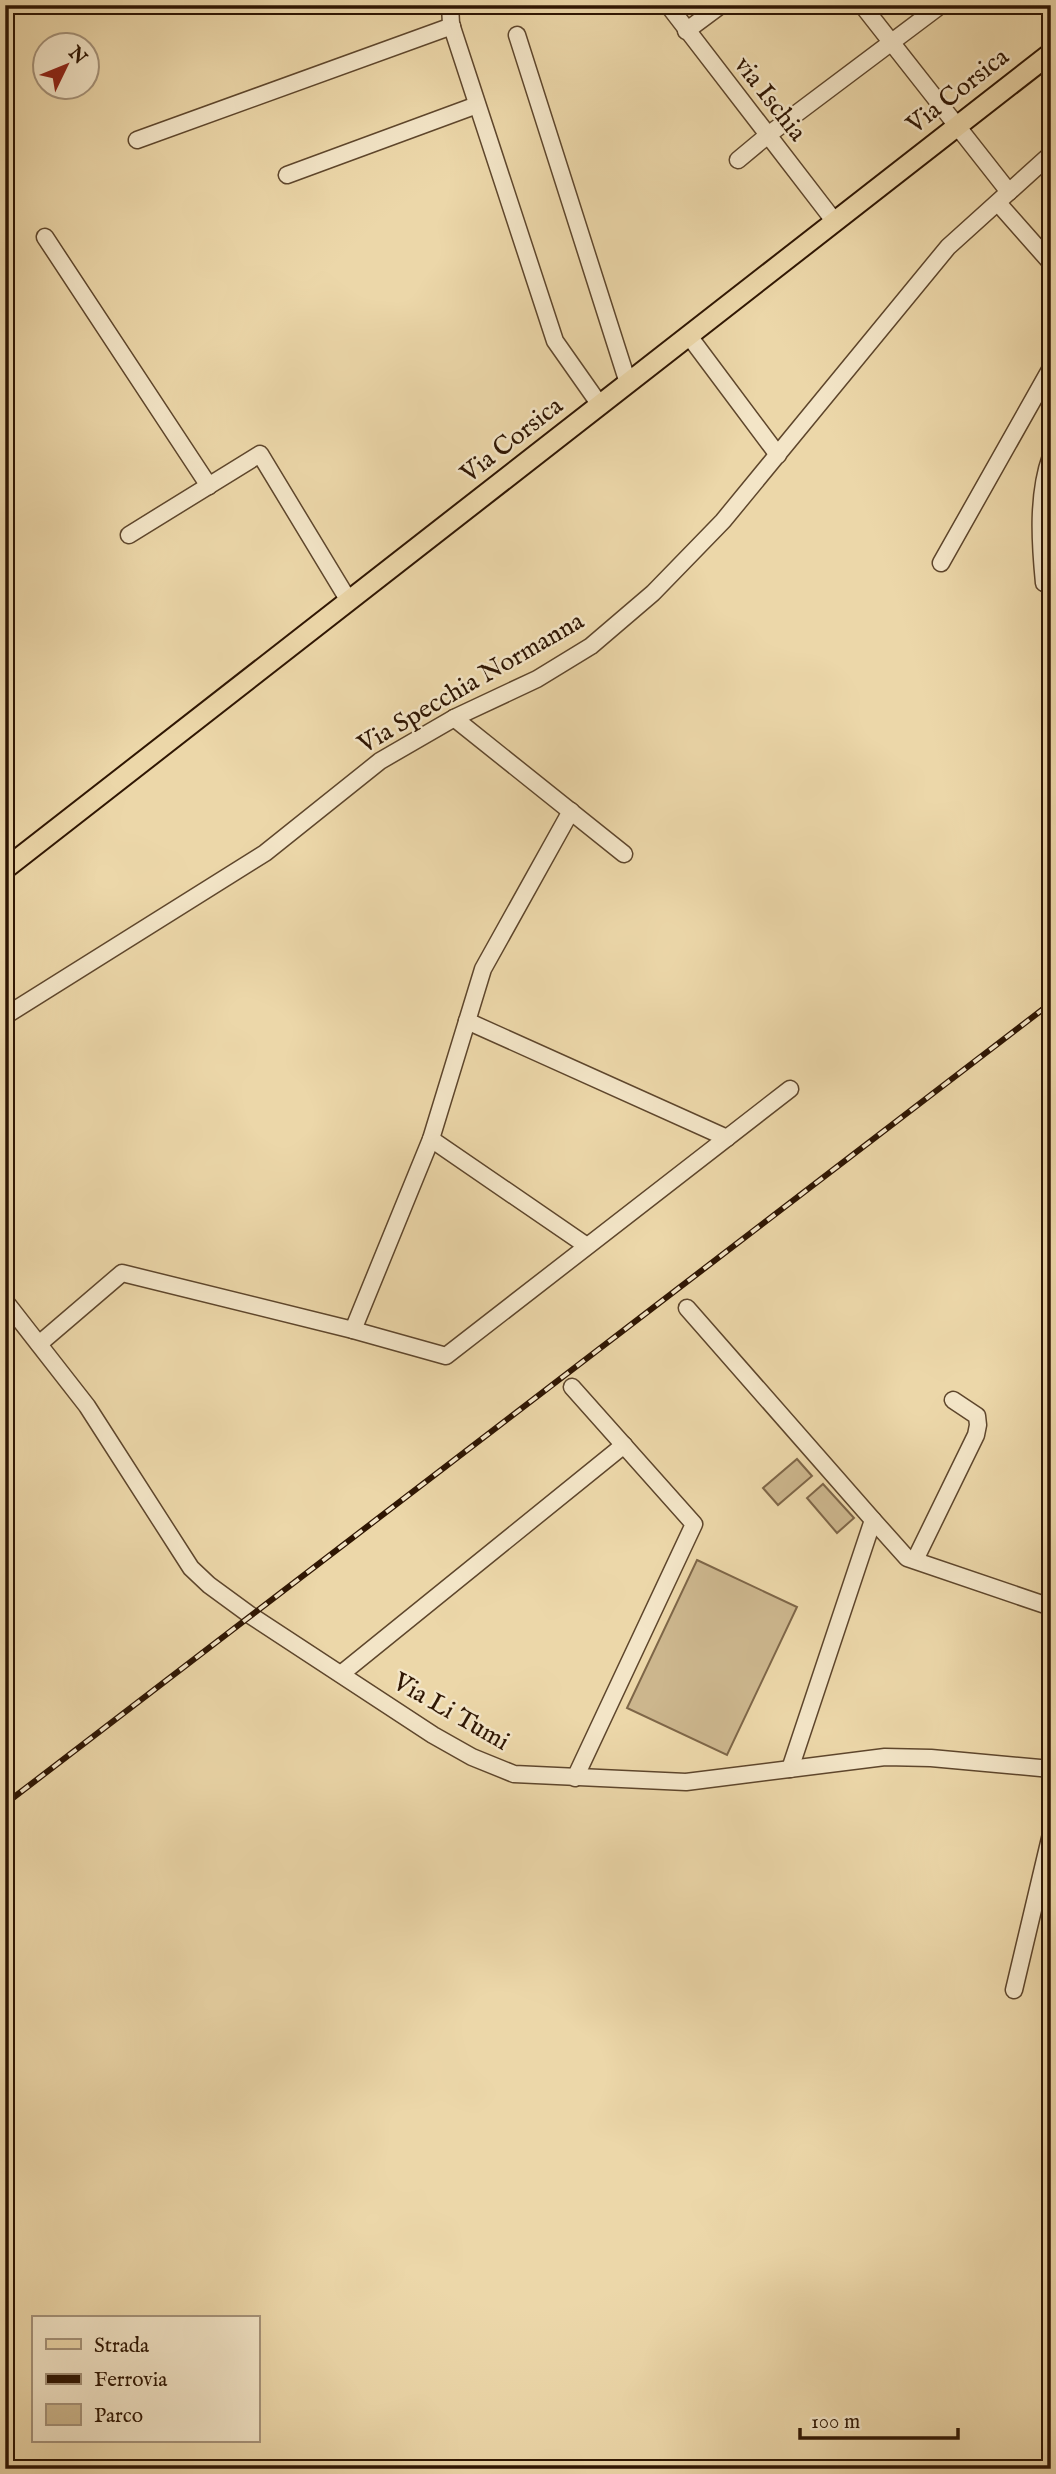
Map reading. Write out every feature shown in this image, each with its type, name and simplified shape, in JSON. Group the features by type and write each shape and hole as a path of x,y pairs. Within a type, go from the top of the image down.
{"main road":[{"name":"Via Corsica","path":"5,869 1051,52"}],"street":[{"path":"450,5 452,26 555,341 600,405"},
{"name":"via Ischia","path":"668,5 835,222"},
{"path":"686,31 721,5"},
{"path":"862,5 955,126 1051,263"},
{"path":"738,160 941,5"},
{"path":"137,141 452,26"},
{"path":"517,35 628,383"},
{"path":"287,175 477,105"},
{"name":"Via Specchia Normanna","path":"5,1016 265,853 380,761 454,718 537,679 591,646 653,593 723,521 948,247 1051,153"},
{"path":"45,237 209,486"},
{"path":"689,336 778,455"},
{"path":"942,563 1051,368"},
{"path":"129,535 260,454 349,601"},
{"path":"1051,456 1046,468 1044,583 1051,582"},
{"path":"454,718 624,854"},
{"path":"353,1331 431,1139 483,969 571,811"},
{"path":"467,1021 727,1138"},
{"path":"38,1344 122,1273 446,1356 790,1089"},
{"path":"431,1139 587,1246"},
{"name":"Via Li Tumi","path":"5,1301 87,1406 191,1568 250,1615 472,1758 514,1774 686,1782 885,1757 931,1758 1051,1769"},
{"path":"687,1308 908,1558 1051,1607"},
{"path":"572,1387 694,1524 575,1777"},
{"path":"915,1560 976,1435 976,1416 953,1400"},
{"path":"341,1674 624,1445"},
{"path":"790,1769 873,1520"},
{"path":"1014,1990 1051,1834"}],"green space":[{"path":"797,1459 812,1476 778,1505 763,1488"},
{"path":"823,1484 854,1518 837,1533 807,1498"},
{"path":"697,1560 797,1607 727,1755 627,1708"}],"railway":[{"path":"5,1804 1051,1003"}]}
